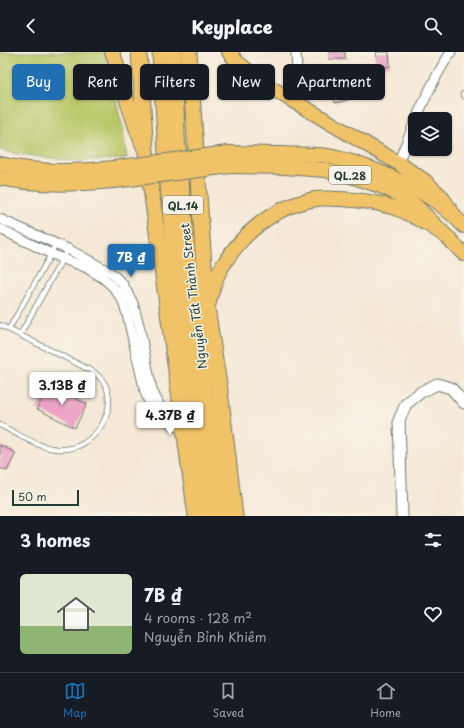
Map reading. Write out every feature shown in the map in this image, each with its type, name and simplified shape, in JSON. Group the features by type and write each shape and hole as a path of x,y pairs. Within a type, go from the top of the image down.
{"highway":[{"name":"Nguyễn Tất Thành Street","path":"139,52 146,152 222,516"},
{"name":"Nguyễn Tất Thành Street","path":"160,52 168,186 174,255 204,428 235,516"},
{"name":"Nguyễn Tất Thành Street","path":"174,52 178,151 188,260 200,357 208,516"},
{"name":"Nguyễn Tất Thành Street","path":"189,52 207,308 217,368 204,428 196,516"},
{"path":"200,357 207,308"}],"main road":[{"path":"112,52 129,110 146,152"},
{"path":"228,52 263,83 398,163 425,181 441,196 453,214 464,226"},
{"name":"QL.28","path":"0,178 49,184 75,184 114,174 229,160 250,153 309,154 344,159 402,181 428,195 453,214"},
{"name":"QL.28","path":"229,160 325,170 364,180 402,196 410,201 450,239"},
{"name":"QL.28","path":"0,164 40,171 85,171 114,174"},
{"path":"207,308 218,274 248,232 268,217 281,210 317,199 350,199 395,208 417,218 450,239 464,254"}],"street":[{"path":"296,52 297,64"},
{"path":"442,52 442,65"},
{"path":"419,112 442,65 451,52"},
{"path":"398,163 408,138"},
{"path":"0,219 68,249 110,272 122,283 133,302 136,312 152,390 167,420"},
{"path":"0,229 51,254 85,267 103,278 113,287 122,299 127,314 141,378 153,412 174,426 204,428"},
{"path":"402,516 399,420 406,404 421,392 437,384 451,388 464,403"}],"lane":[{"path":"9,329 51,254 55,244"},
{"path":"20,335 68,249"},
{"path":"0,324 94,372 102,379 107,387 109,396 107,412 103,423 89,440 81,445 67,449 56,449 43,446 0,425"}],"green space":[{"path":"0,52 105,52 108,64 73,64 73,100 116,100 123,130 127,159 73,161 17,154 0,150"}],"building":[{"path":"329,52 345,52 345,59 329,59"},
{"path":"376,52 389,52 390,66 385,67 385,64 378,64"},
{"path":"334,100 346,100 335,103"},
{"path":"49,385 87,404 75,428 37,409"},
{"path":"0,445 16,453 7,471 0,468"}]}
